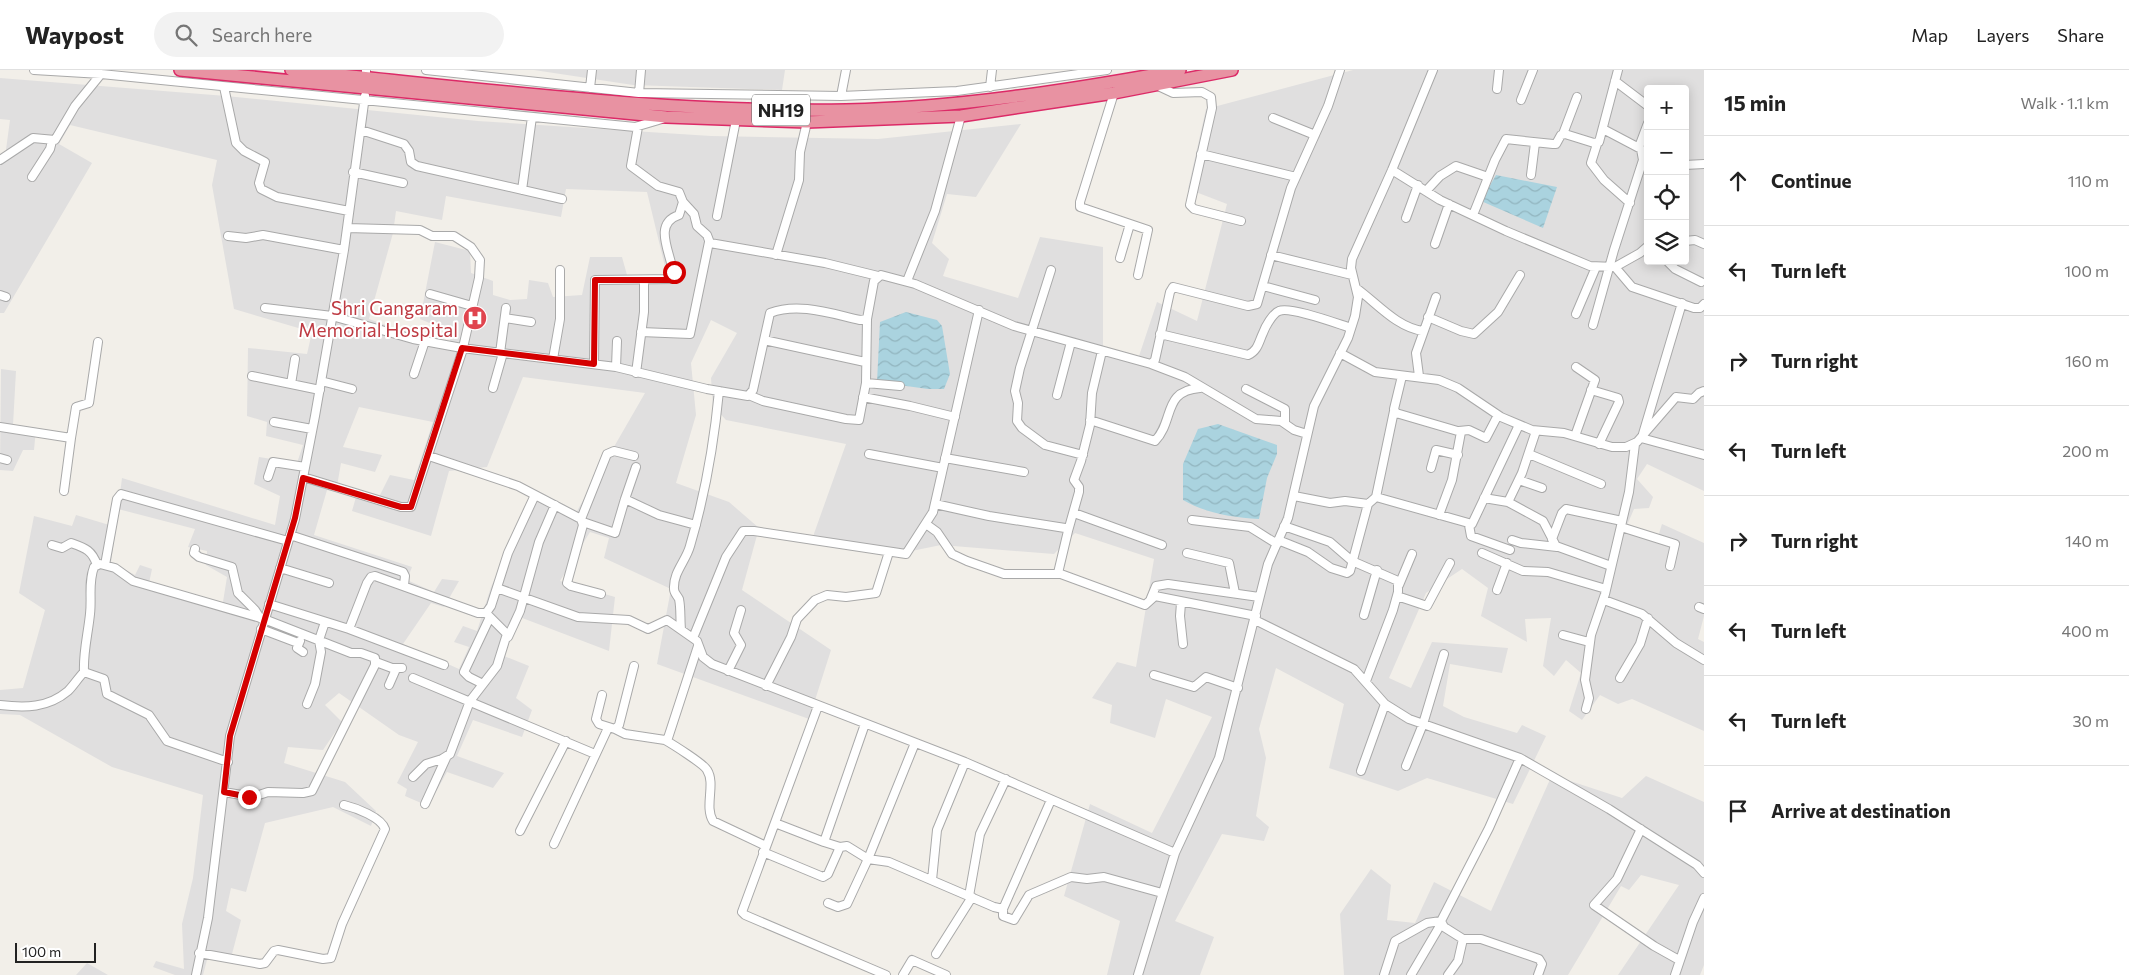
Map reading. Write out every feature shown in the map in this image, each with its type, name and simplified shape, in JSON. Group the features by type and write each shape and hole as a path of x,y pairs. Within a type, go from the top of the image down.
{"highway":[{"name":"NH19","path":"180,70 569,106 666,117 807,122 962,116 1114,93 1232,70"},
{"name":"NH19","path":"291,70 669,107 769,110 848,110 951,104 1180,70"}],"street":[{"path":"34,70 101,74 224,87 364,98 638,127 666,117"},
{"path":"426,70 639,93 840,96 990,87 1107,70"},
{"path":"590,88 592,70"},
{"path":"639,93 641,70"},
{"path":"840,96 846,70"},
{"path":"990,87 992,70"},
{"path":"1151,364 1155,360 1170,292 1173,287 1252,307 1258,304 1280,220 1340,70"},
{"path":"1138,975 1175,853 1219,758 1238,688 1259,597 1294,496 1314,406 1340,353 1357,309 1356,288 1352,275 1352,259 1392,170 1433,70"},
{"path":"1497,89 1499,70"},
{"path":"1521,100 1533,70"},
{"path":"1617,70 1603,129 1591,163 1604,180 1630,203"},
{"path":"0,160 27,141 38,138 52,140 58,138 75,106 101,74"},
{"path":"1615,81 1644,103"},
{"path":"1156,85 1172,93 1202,92 1211,97 1212,108 1191,208 1241,221"},
{"path":"224,87 236,143 244,151 264,162 259,183 261,189 277,198 349,211"},
{"path":"1114,93 1080,207 1146,228 1148,232 1138,275"},
{"path":"1473,215 1504,140 1508,138 1535,143 1556,144 1577,96"},
{"path":"196,975 199,953 208,918 230,736 261,630 262,619 269,604 289,538 320,390 344,250 364,98"},
{"path":"907,281 935,211 962,116"},
{"path":"522,190 532,117"},
{"path":"1273,118 1315,136"},
{"path":"717,216 736,120"},
{"path":"776,255 799,180 800,152 807,122"},
{"path":"638,127 631,166 658,186 679,192 684,202 691,207 697,226 707,235 709,242 690,334 641,332"},
{"path":"1603,129 1639,147 1644,155"},
{"path":"361,130 404,144 409,151 411,162 417,166 562,199"},
{"path":"1639,147 1645,130"},
{"path":"1562,134 1597,144"},
{"path":"32,176 50,148 52,140"},
{"path":"1531,175 1535,143"},
{"path":"1202,154 1296,177"},
{"path":"1689,166 1704,164"},
{"path":"1426,190 1440,176 1456,166 1488,177"},
{"path":"1593,325 1613,266 1614,250 1644,167"},
{"path":"1392,170 1449,204 1506,231 1596,267 1613,266 1644,250"},
{"path":"353,172 403,183"},
{"path":"1406,218 1418,185"},
{"path":"594,364 595,280 673,279 674,272 665,247 667,225 670,218 679,215 684,202"},
{"path":"1435,244 1449,204"},
{"path":"1120,258 1130,224"},
{"path":"303,478 407,508 413,504 462,348 479,281 480,260 476,252 454,236 432,236 420,230 346,228"},
{"path":"228,236 246,238 263,235 344,250"},
{"path":"1689,241 1695,240 1704,244"},
{"path":"709,242 732,248 825,263 907,281 1030,331 1151,364 1185,377 1200,388 1256,419 1279,420 1294,430 1307,434"},
{"path":"1271,254 1352,275"},
{"path":"1671,265 1675,269 1701,282"},
{"path":"1613,266 1632,287 1697,308 1704,304"},
{"path":"1576,314 1596,267"},
{"path":"553,359 560,319 560,270"},
{"path":"1051,270 1030,331 1016,386 1018,424 1045,445 1083,455"},
{"path":"1428,317 1461,331 1474,334 1498,312 1520,275"},
{"path":"265,308 332,316 425,341 462,348 616,367 718,392 751,396 763,401 857,421 860,418 866,383 867,320 874,280 878,276"},
{"path":"636,372 644,312 644,280"},
{"path":"1263,286 1314,300"},
{"path":"1356,288 1397,321 1411,329 1422,331"},
{"path":"430,294 472,306"},
{"path":"1420,376 1416,353 1422,331 1436,297"},
{"path":"1586,709 1589,698 1585,680 1589,642 1604,600 1639,439 1682,303"},
{"path":"493,388 501,353 506,308"},
{"path":"751,396 768,315 785,309 818,310 867,320"},
{"path":"693,638 724,561 743,531 754,531 906,554 926,524 936,504 979,310"},
{"path":"1160,334 1248,355 1255,350 1263,330 1275,313 1281,310 1311,315 1351,328"},
{"path":"505,318 532,322"},
{"path":"764,340 865,362"},
{"path":"414,374 425,341"},
{"path":"616,367 617,341"},
{"path":"64,491 76,407 89,403 98,342"},
{"path":"1056,395 1071,342"},
{"path":"1059,574 1057,568 1074,513 1079,487 1074,480 1083,455 1090,420 1092,393 1102,351"},
{"path":"1340,353 1375,372 1402,376 1420,376 1439,380 1458,388 1498,415 1518,425 1536,431 1575,436 1599,444 1618,447 1639,439 1673,399 1679,397 1693,400 1699,393 1704,392"},
{"path":"291,384 294,359"},
{"path":"1575,436 1592,390 1594,378 1576,367"},
{"path":"252,376 320,390"},
{"path":"1192,520 1250,527 1277,542 1308,552 1340,572 1348,572 1368,504 1376,497 1402,376"},
{"path":"321,381 352,389"},
{"path":"866,383 900,386"},
{"path":"1090,420 1154,440 1180,393 1189,389 1200,388"},
{"path":"1246,389 1285,409 1285,423"},
{"path":"1592,390 1618,398 1619,402 1599,444"},
{"path":"681,630 679,600 674,587 678,570 687,558 696,525 712,449 718,392"},
{"path":"863,398 910,406 955,417"},
{"path":"1394,411 1459,431 1470,430 1486,438 1498,415"},
{"path":"274,422 312,430"},
{"path":"1470,525 1474,522 1518,425"},
{"path":"0,427 71,438"},
{"path":"1439,515 1458,455 1462,435 1459,431"},
{"path":"1508,502 1519,480 1536,431"},
{"path":"1639,439 1704,455"},
{"path":"1430,468 1436,450 1458,455"},
{"path":"601,594 571,586 567,583 582,521 607,454 614,451 634,456"},
{"path":"869,454 943,468"},
{"path":"1529,454 1601,484"},
{"path":"428,456 500,479 555,505 582,521 616,533 636,467"},
{"path":"945,458 1024,472"},
{"path":"268,477 272,462 305,468"},
{"path":"1519,480 1542,488"},
{"path":"0,705 33,707 52,701 67,691 84,672 84,648 91,611 90,584 101,565 117,499 121,494 289,538 403,572 405,576 404,585"},
{"path":"483,684 469,677 464,672 488,615 508,553 535,496"},
{"path":"1294,496 1330,503 1345,501 1368,504"},
{"path":"1376,497 1470,525"},
{"path":"1484,498 1508,502 1543,521 1558,547"},
{"path":"625,499 659,515 696,525"},
{"path":"936,504 989,516 1063,527 1068,531"},
{"path":"425,804 446,758 452,750 470,701 497,666 524,598 539,542 555,505"},
{"path":"1552,539 1562,513 1566,509 1622,524 1675,544 1670,566"},
{"path":"1074,513 1162,545"},
{"path":"926,524 937,532 952,554 967,561 1004,574 1059,574 1145,605 1148,605 1156,586 1168,584 1259,597"},
{"path":"1470,525 1471,536 1510,550"},
{"path":"1284,526 1330,542 1352,561 1395,578 1399,585"},
{"path":"1512,540 1521,543 1558,547 1612,566"},
{"path":"52,545 62,548 71,544 85,548 92,552 101,565 115,568 133,581 262,619 351,653 363,653 374,658 376,662 399,668 390,685"},
{"path":"195,548 194,553 199,557 232,567 238,593 262,619"},
{"path":"766,686 791,637 797,619 804,610 823,596 849,597 876,593 889,552"},
{"path":"1482,552 1523,571 1548,572 1606,589"},
{"path":"1187,553 1229,563 1235,593"},
{"path":"1366,681 1397,596 1399,585 1412,554"},
{"path":"1397,596 1427,606 1450,563"},
{"path":"1497,590 1507,563"},
{"path":"280,568 329,583"},
{"path":"1364,615 1377,570"},
{"path":"349,629 371,577 380,576 478,613 488,615 505,631 508,637"},
{"path":"497,588 578,617 629,620 648,629 667,620 693,638 707,661 728,671 965,762 1175,853"},
{"path":"1151,598 1157,596 1181,603 1255,618 1349,666 1366,681 1385,704 1408,718 1520,758 1641,829 1697,865 1704,873"},
{"path":"1604,600 1648,618 1676,643 1704,660"},
{"path":"1181,603 1180,616 1183,644"},
{"path":"269,604 349,629 444,665"},
{"path":"728,671 741,645 734,632 741,610"},
{"path":"1620,678 1640,644 1648,618"},
{"path":"307,704 316,684 321,657 319,640 325,622"},
{"path":"261,630 298,643"},
{"path":"303,634 297,648 303,652"},
{"path":"1564,635 1589,642"},
{"path":"665,740 672,731 698,646"},
{"path":"1406,766 1423,724 1444,654"},
{"path":"224,792 253,797 268,792 303,793 312,791 376,662"},
{"path":"554,844 595,754 611,729 619,725 634,666"},
{"path":"84,672 102,677 106,690 111,697 149,715 167,741 228,762"},
{"path":"1154,675 1194,687 1206,676 1238,688"},
{"path":"413,678 595,754"},
{"path":"602,696 596,719 599,724 624,734 665,740 703,766 708,772 709,810 713,821 823,877 828,874 840,848"},
{"path":"1361,772 1385,704"},
{"path":"818,706 744,904 742,914 886,975"},
{"path":"824,842 865,724"},
{"path":"520,831 566,741"},
{"path":"828,902 838,907 847,904 868,859 915,743"},
{"path":"413,776 426,764 446,758"},
{"path":"1411,975 1441,922 1489,828 1520,758"},
{"path":"932,880 937,830 965,762"},
{"path":"936,954 970,897 980,834 1006,779"},
{"path":"1051,800 1003,909 1003,916 1014,920 1029,895 1071,877 1087,880 1104,877 1162,892"},
{"path":"199,953 260,964 265,963 274,951 278,950 323,960 331,958 342,924 385,828 382,823 362,810 344,805"},
{"path":"775,823 840,848 847,846 868,859 890,862 970,897 1003,909"},
{"path":"1641,829 1617,879 1594,905 1654,946 1679,960"},
{"path":"1675,975 1679,960 1704,898"},
{"path":"1384,975 1395,941 1427,923 1441,922 1463,939 1481,939 1540,959 1542,964 1538,975"},
{"path":"1448,975 1458,961 1463,939"},
{"path":"903,975 912,960 946,975"}],"shaded area":[{"path":"534,70 785,70 782,90 633,85"},
{"path":"1353,70 1704,70 1704,491 1647,464 1637,479 1653,497 1649,508 1634,509 1625,530 1657,540 1662,524 1704,543 1704,616 1698,639 1704,642 1704,731 1632,699 1618,704 1600,695 1582,720 1569,711 1581,673 1566,660 1554,676 1543,666 1551,618 1525,619 1527,642 1481,616 1488,588 1462,569 1426,593 1389,678 1411,688 1432,642 1508,648 1502,673 1450,664 1443,706 1464,717 1517,733 1522,725 1546,736 1513,804 1427,778 1398,791 1329,768 1344,704 1276,668 1259,729 1266,758 1256,816 1269,827 1264,841 1222,834 1175,921 1214,937 1200,975 1107,975 1120,921 1064,896 1090,804 1152,833 1212,717 1166,699 1155,738 1110,723 1112,705 1092,698 1117,662 1136,667 1154,559 1075,533 1054,554 941,545 887,556 811,542 846,444 726,420 713,406 711,378 737,333 711,320 691,363 696,415 676,483 729,502 759,528 742,590 831,650 809,719 657,664 671,589 604,558 609,538 590,532 560,581 615,597 609,651 517,616 504,656 529,666 516,698 532,710 522,737 473,720 457,756 504,773 493,788 447,772 428,806 405,796 407,789 397,783 418,742 399,735 339,693 325,705 342,722 323,750 288,747 284,763 345,782 376,811 371,826 333,807 265,823 246,892 231,888 226,911 241,920 232,954 207,960 203,975 175,975 153,967 156,961 184,969 182,924 193,878 203,795 112,767 20,715 0,714 0,690 23,688 45,610 19,593 34,516 72,526 76,515 116,527 111,562 135,575 140,565 152,569 149,583 222,608 227,577 206,565 207,551 188,547 195,529 118,509 122,478 275,525 280,496 254,484 259,457 297,463 303,445 266,436 267,422 247,416 248,348 307,354 312,332 234,309 212,185 217,160 70,125 59,144 92,163 4,313 0,313 0,157 5,157 10,120 0,119 0,78 226,96 478,121 711,136 878,139 1021,124 976,197 947,194 932,243 949,259 943,276 1018,298 1040,237 1103,247 1103,350 1137,362 1157,302 1197,321 1227,204 1188,189 1206,109","holes":["566,189 647,192 667,275 627,275 622,257 590,257 582,295 553,297 548,283 529,280 527,299 510,300 493,295 493,281 471,273 470,251 435,242 420,319 451,332 450,342 408,333 369,319 393,233 396,211 442,220 446,196 561,217","523,377 645,393 577,511 536,490 491,587 477,631 463,626 454,642 469,647 459,669 403,644 431,603 444,607 459,581 442,579 434,592 407,580 412,567 314,535 327,490 336,492 341,463 375,472 382,455 343,447 359,407 433,422 414,480 390,475 379,497 358,490 352,511 431,536 449,471 487,467"]},
{"path":"1,369 16,371 13,425 36,429 34,450 23,450 13,471 0,470"},
{"path":"1552,775 1622,798 1646,776 1704,802 1704,965 1700,975 1618,975 1679,885 1641,875 1629,890 1621,886 1568,975 1344,975 1340,914 1371,869 1391,885 1387,920 1415,923 1434,882 1491,911"},
{"path":"87,963 108,975 76,975"}],"water":[{"path":"1496,175 1557,187 1543,228 1481,201"},
{"path":"906,312 937,320 942,326 950,374 944,389 928,389 877,382 880,322"},
{"path":"1218,424 1277,445 1277,454 1267,478 1259,519 1220,514 1201,509 1183,500 1183,464 1198,429"}],"place":[{"name":"Shri Gangaram Memorial Hospital","path":"475,318"}],"route":[{"path":"249,797 224,792 230,736 295,518 303,478 401,507 411,507 462,348 594,364 595,280 671,280 674,277 674,272"}]}
